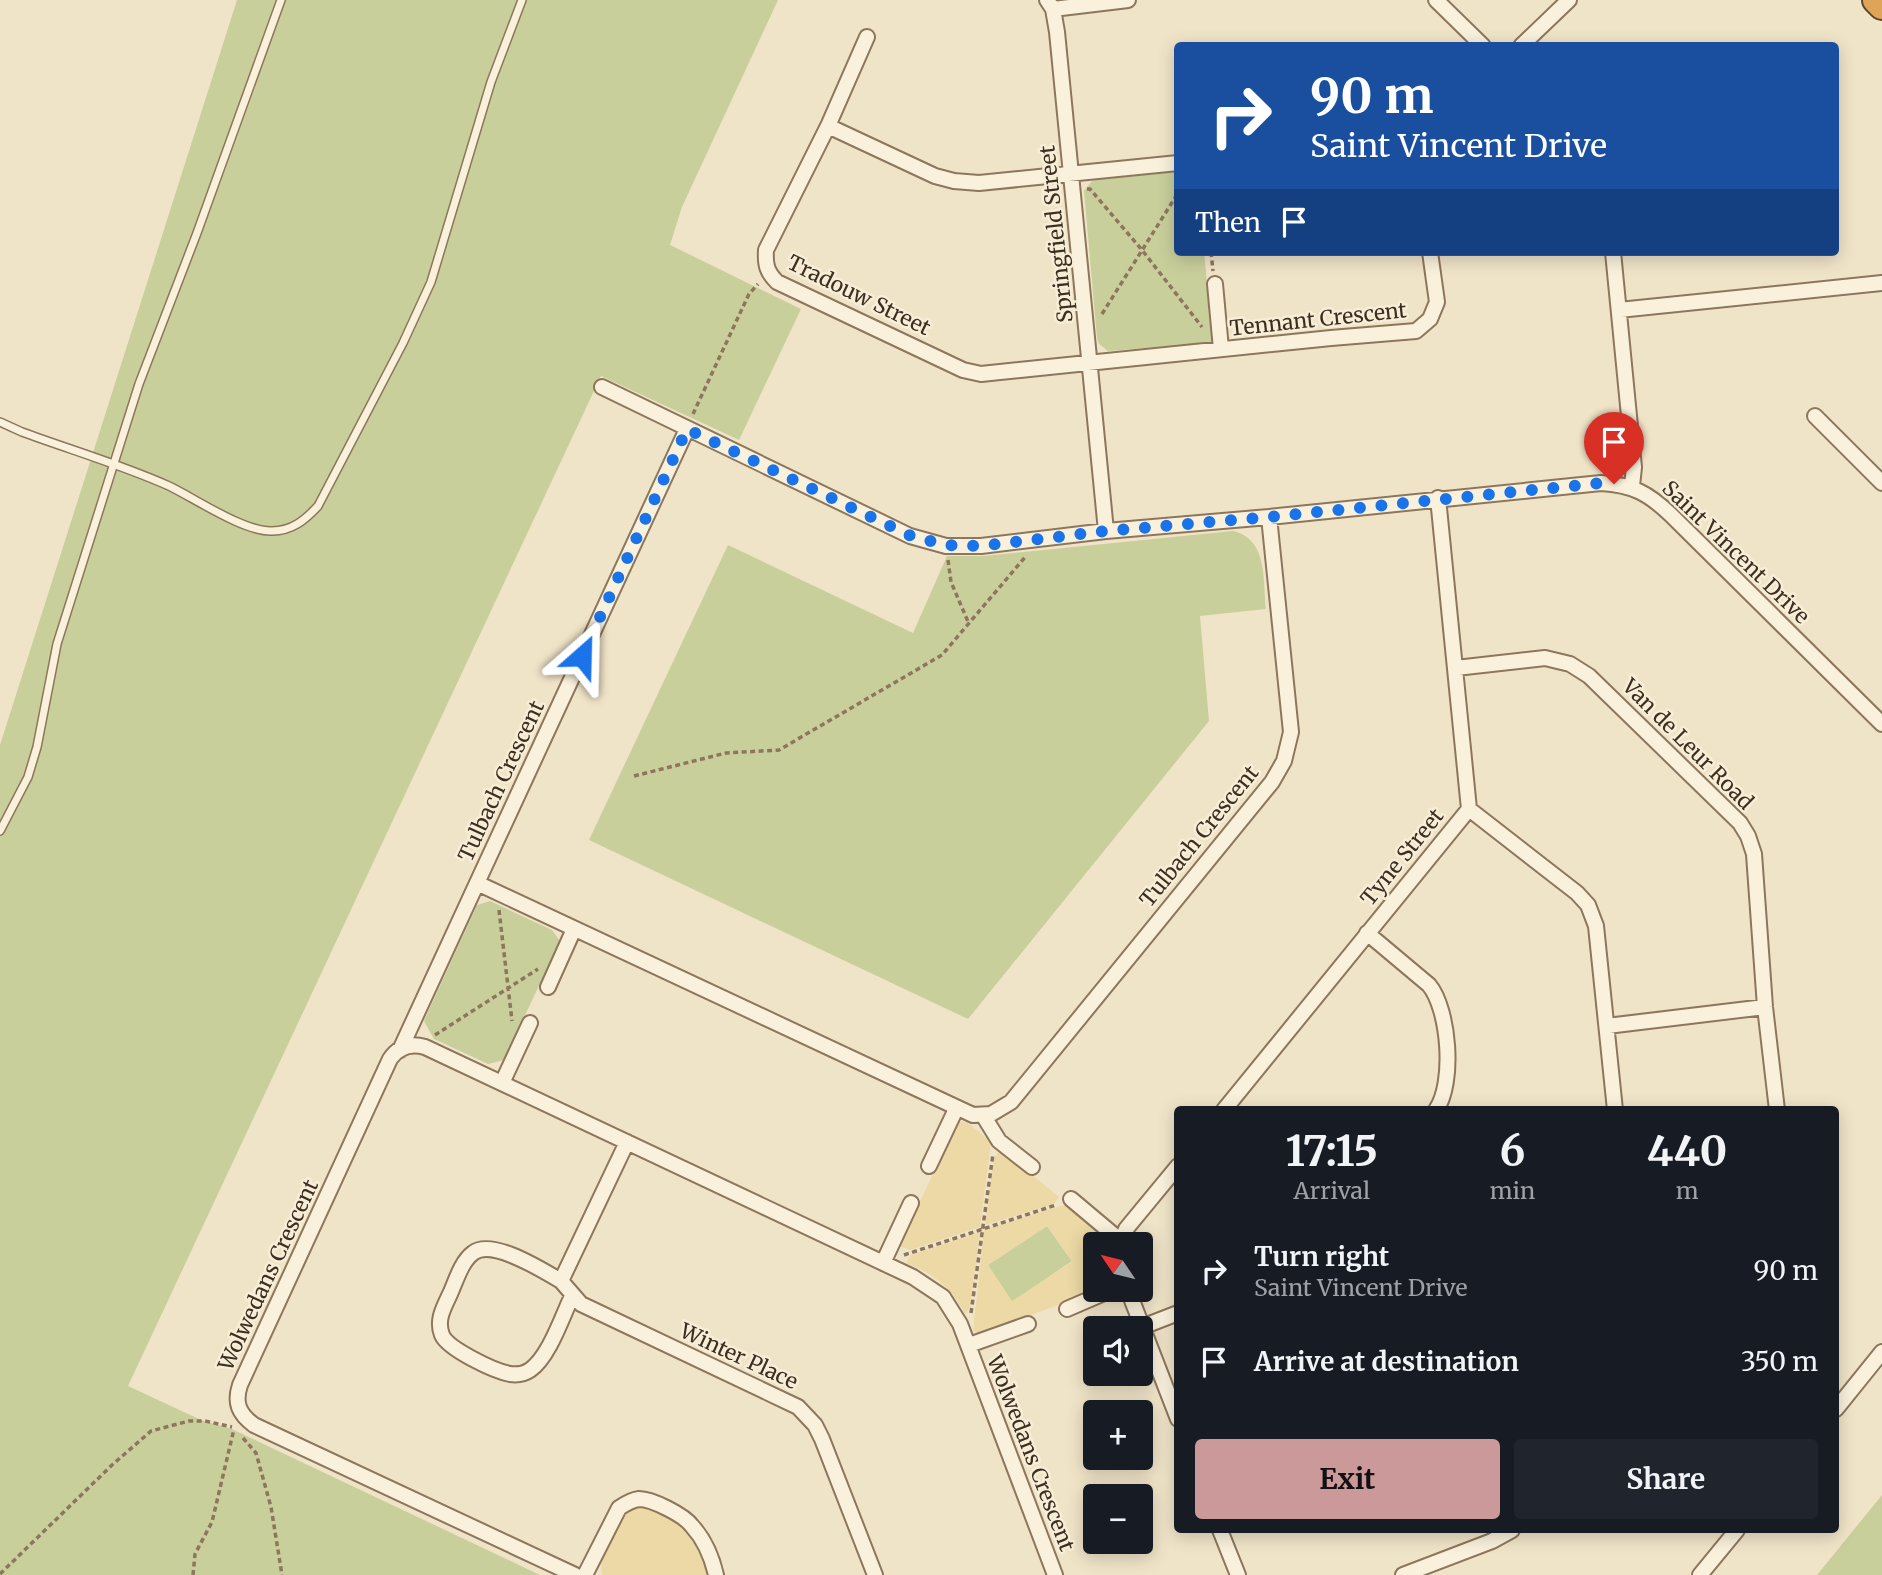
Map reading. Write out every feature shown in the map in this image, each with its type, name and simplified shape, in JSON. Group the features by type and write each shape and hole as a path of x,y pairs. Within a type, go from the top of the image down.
{"highway":[{"path":"1876,0 1882,6"}],"street":[{"name":"Springfield Street","path":"1106,531 1074,191 1050,5 1128,0"},
{"path":"1436,0 1479,42"},
{"path":"1525,42 1569,0"},
{"name":"Tradouw Street","path":"867,37 828,126 766,250 765,264 769,273 778,282 963,370 981,373 1089,364"},
{"path":"828,126 935,176 954,181 979,183 1174,163"},
{"name":"Tennant Crescent","path":"1089,364 1221,343 1416,331 1430,319 1437,302 1431,256"},
{"path":"1613,256 1634,467 1632,486"},
{"path":"1619,310 1882,283"},
{"name":"Tennant Crescent","path":"1215,284 1221,343"},
{"name":"Saint Vincent Drive","path":"602,387 911,536 946,545 981,546 1106,531 1601,483 1632,486 1660,505 1882,724"},
{"path":"1815,416 1882,483"},
{"name":"Tulbach Crescent","path":"453,935 687,429"},
{"name":"Tyne Street","path":"1227,1106 1469,809 1438,498"},
{"name":"Tulbach Crescent","path":"477,883 956,1109 974,1115 998,1111 1011,1102 1272,782 1284,761 1291,732 1269,517"},
{"name":"Van de Leur Road","path":"1456,668 1545,658 1578,668 1625,710 1740,823 1754,854 1765,1007 1777,1106"},
{"path":"1469,809 1577,893 1588,905 1596,926 1615,1106"},
{"path":"548,987 574,929"},
{"path":"1367,933 1429,985 1437,995 1442,1009 1448,1073 1438,1106"},
{"name":"Wolwedans Crescent","path":"453,935 400,1050 390,1059 240,1385 236,1396 238,1407 244,1418 254,1425 575,1575"},
{"path":"1606,1026 1765,1007"},
{"path":"502,1083 530,1024"},
{"path":"400,1050 406,1045 418,1045"},
{"name":"Wolwedans Crescent","path":"418,1045 913,1277 943,1297 969,1345 1055,1575"},
{"path":"929,1166 956,1109"},
{"path":"983,1115 999,1141 1032,1167"},
{"path":"561,1281 627,1142"},
{"path":"1125,1232 1174,1171"},
{"path":"1071,1199 1109,1232"},
{"path":"883,1263 911,1203"},
{"name":"Winter Place","path":"572,1296 543,1356 526,1373 502,1372 449,1345 441,1333 440,1316 459,1274 471,1254 480,1249 491,1248 561,1281 581,1304 798,1407 815,1425 822,1439 875,1575"},
{"path":"1067,1308 1083,1301"},
{"path":"1153,1323 1174,1315"},
{"name":"Wolwedans Crescent","path":"969,1345 1028,1324"},
{"path":"1839,1405 1882,1352"},
{"path":"1153,1355 1174,1409"},
{"path":"585,1575 619,1508 637,1499 649,1501 687,1520 702,1540 716,1575"},
{"path":"1221,1533 1238,1575"},
{"path":"1403,1575 1507,1533"},
{"path":"1700,1575 1735,1533"}],"lane":[{"path":"0,831 29,777 57,644 143,372 281,0"},
{"path":"0,422 167,485 253,529 272,531 290,528 304,520 318,506 403,343 431,282 491,82 522,0"}],"path":[{"path":"1074,191 1090,188 1210,337 1221,343"},
{"path":"1098,320 1174,199"},
{"path":"687,429 748,294 769,273"},
{"path":"634,776 726,753 779,750 942,655 1041,539"},
{"path":"946,545 951,582 969,624"},
{"path":"498,894 518,1050"},
{"path":"418,1045 563,954"},
{"path":"960,1324 970,1317 993,1153 999,1141"},
{"path":"890,1248 904,1255 1071,1199"},
{"path":"0,1574 112,1465 151,1431 190,1421 205,1421 234,1427 256,1453 271,1507 282,1575"},
{"path":"193,1575 195,1554 212,1522 234,1427"}],"green space":[{"path":"237,0 778,0 682,207 670,245 801,309 739,440 601,376 128,1386 201,1420 232,1429 540,1575 0,1575 0,745"},
{"path":"1174,171 1174,256 1204,256 1213,343 1108,351 1099,344 1084,191 1092,181 1099,178"},
{"path":"1233,531 1244,535 1258,552 1266,609 1200,616 1209,721 968,1019 589,840 728,545 913,633 947,556 984,556"},
{"path":"490,901 552,930 560,941 504,1060 488,1064 434,1039 424,1021 477,905"},
{"path":"1047,1226 1072,1261 1012,1302 988,1265"},
{"path":"1882,1495 1882,1575 1817,1575"}],"sand":[{"path":"958,1121 968,1123 991,1142 980,1227 910,1250 899,1246"},
{"path":"1003,1151 1059,1197 1054,1204 985,1225 994,1158"},
{"path":"1067,1204 1101,1232 1083,1232 1083,1296 981,1334 973,1331 984,1230","holes":["1047,1226 1072,1262 1012,1301 988,1265"]},
{"path":"980,1232 970,1307 965,1314 941,1282 906,1263 911,1255"},
{"path":"637,1507 663,1516 689,1534 709,1575 602,1575 601,1563 622,1518 626,1512"}],"route":[{"path":"582,656 687,429 911,536 946,545 981,546 1438,498 1614,484"}]}
